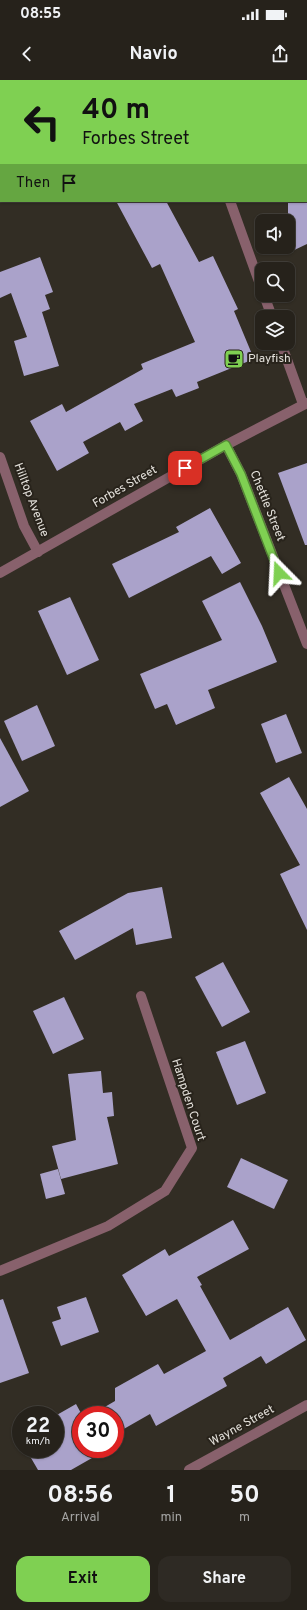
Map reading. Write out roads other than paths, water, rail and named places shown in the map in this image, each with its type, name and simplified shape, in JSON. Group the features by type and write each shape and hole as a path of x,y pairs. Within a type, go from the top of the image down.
{"street":[{"path":"230,202 255,271"},
{"path":"284,350 305,404"},
{"name":"Forbes Street","path":"0,573 226,445 305,404"},
{"name":"Chettle Street","path":"226,445 241,474 307,644"},
{"name":"Hilltop Avenue","path":"0,457 24,526 38,552"},
{"name":"Hampden Court","path":"0,1272 108,1226 165,1190 192,1148 140,996"},
{"name":"Wayne Street","path":"189,1470 307,1405"}],"place":[{"name":"Playfish","path":"234,359"}]}
